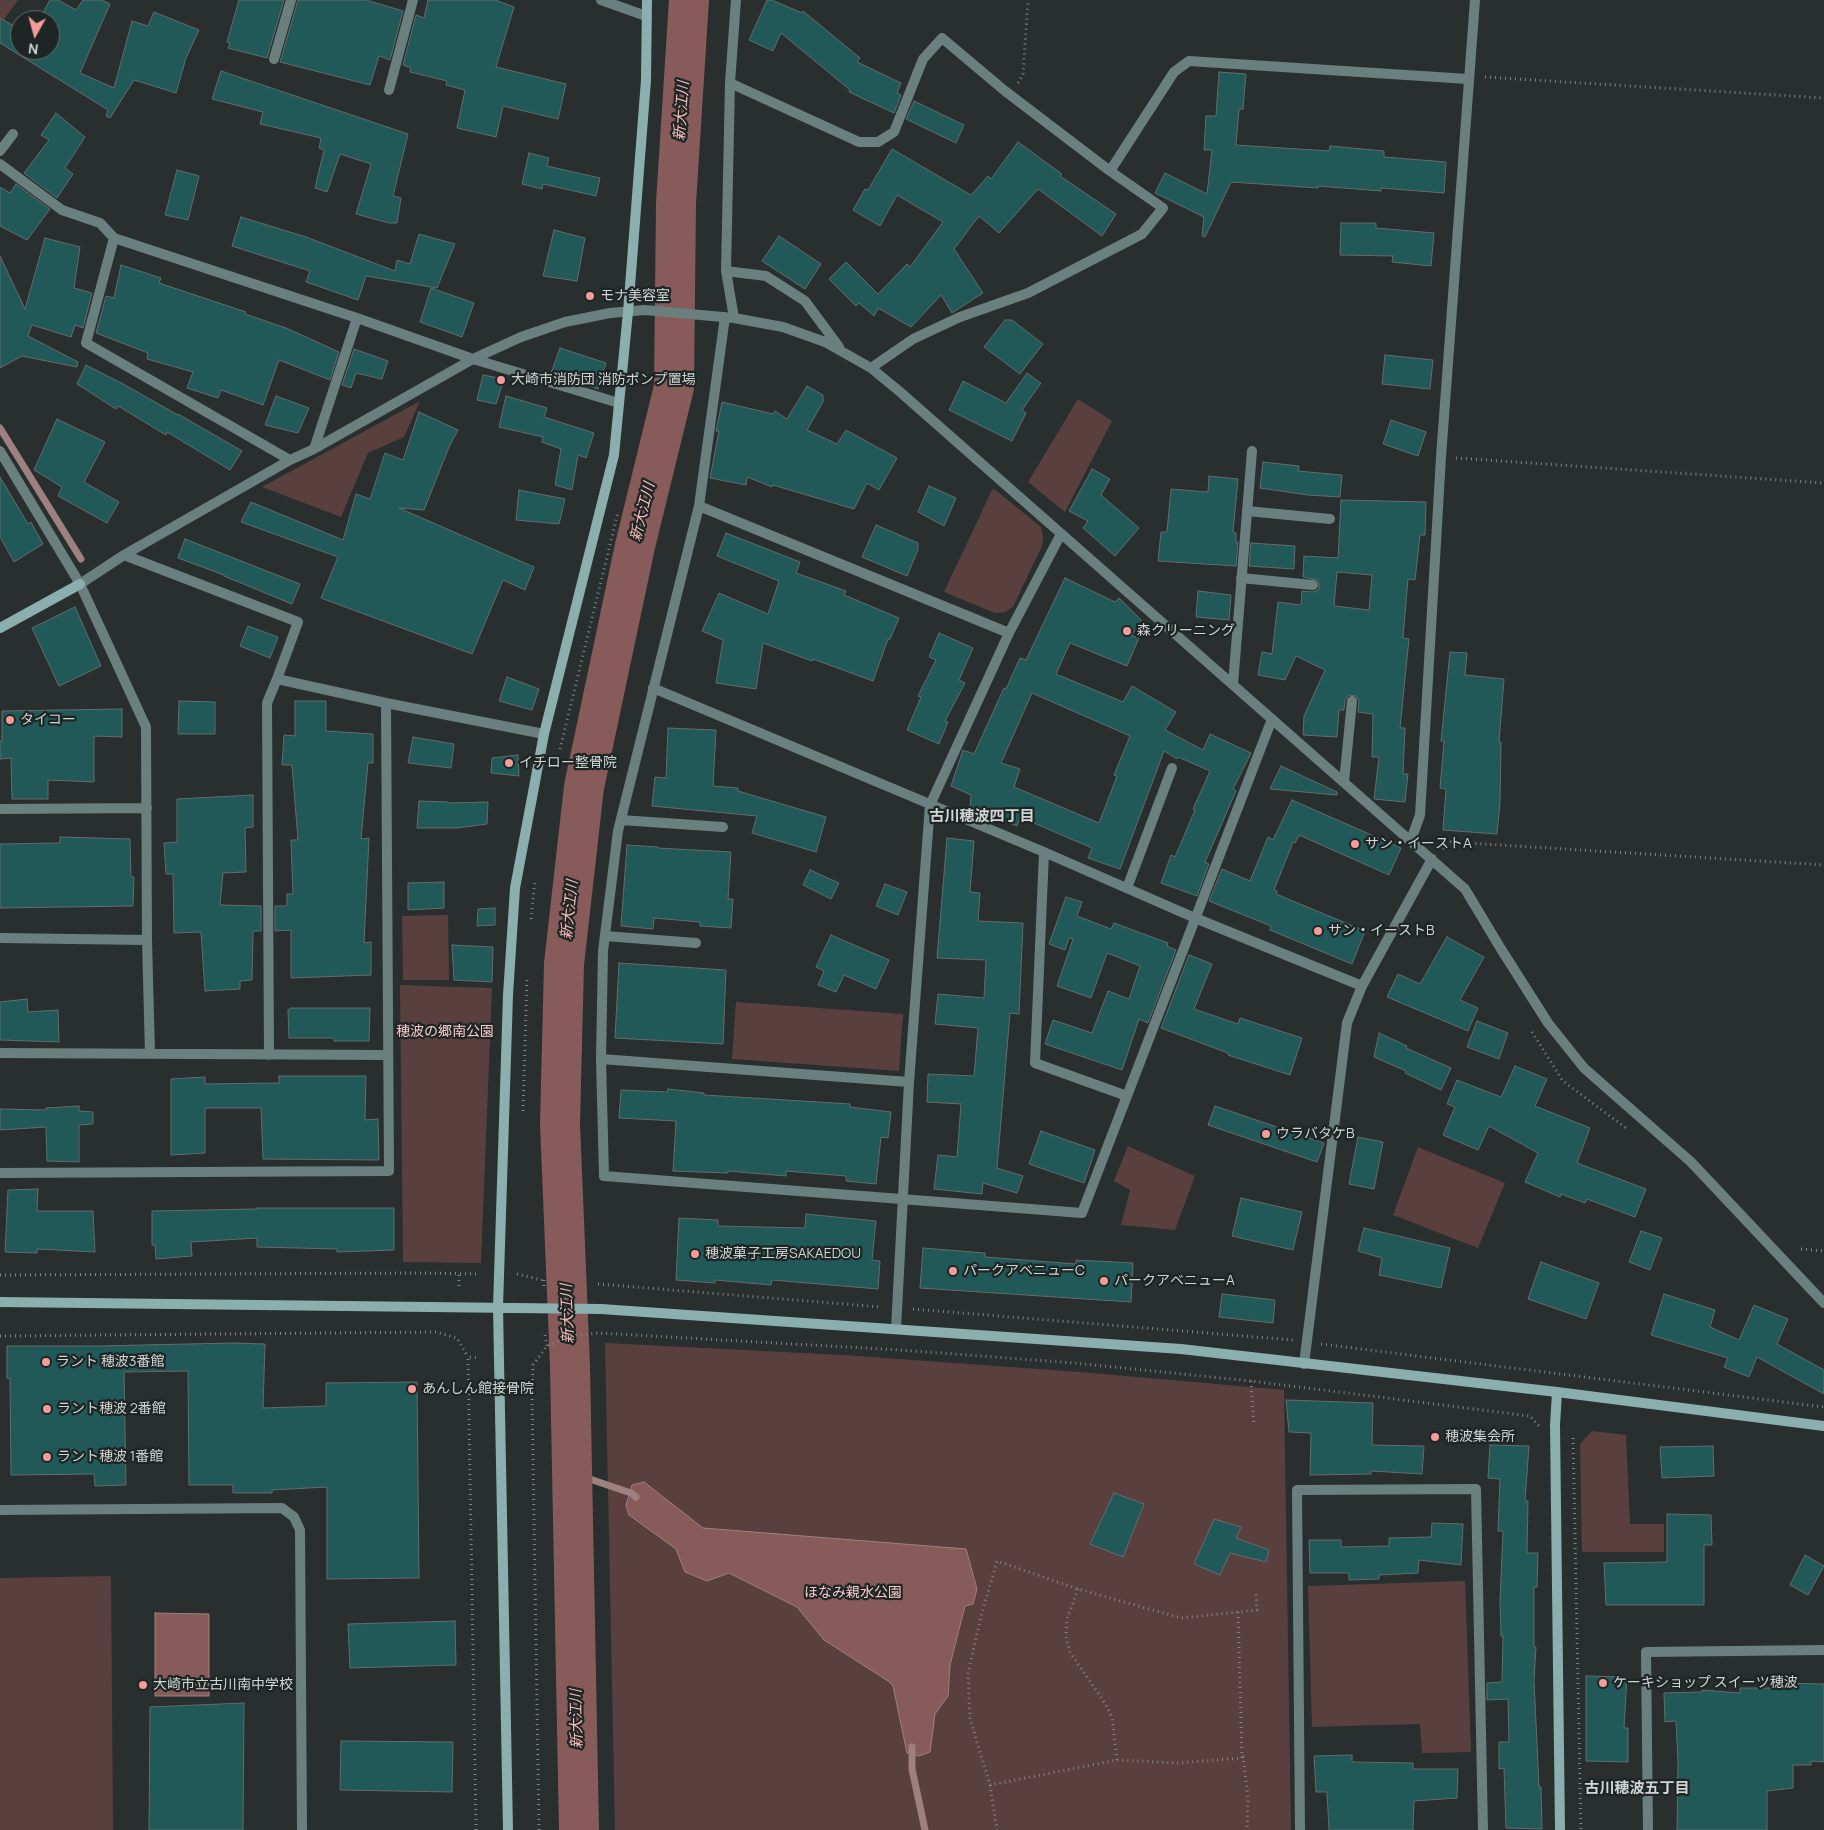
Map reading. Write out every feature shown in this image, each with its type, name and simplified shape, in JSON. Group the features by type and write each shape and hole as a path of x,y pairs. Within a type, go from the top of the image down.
{"street":[{"path":"274,59 291,0"},
{"path":"389,90 413,0"},
{"path":"601,0 646,16"},
{"path":"508,1830 498,1307 508,995 515,888 544,734 614,456 628,312 646,80 647,0"},
{"path":"736,0 730,83 726,271 729,317 699,506 621,820 603,951 604,1176 1082,1213 1272,719"},
{"path":"1410,840 1420,815 1440,457 1475,0"},
{"path":"730,83 859,142 878,142 894,132 923,59 942,38 1005,91 1110,171 1163,208 1142,234 1028,293 960,317 913,340 871,368"},
{"path":"1110,171 1174,72 1189,61 1469,77"},
{"path":"0,151 13,134"},
{"path":"0,164 62,210 100,223 114,238 357,318 473,359 619,403"},
{"path":"114,238 86,343 290,460"},
{"path":"726,271 766,276 805,301 842,351"},
{"path":"0,628 80,584 124,555 290,460 314,449 473,359 521,337 565,322 645,310 729,317 782,327 825,342 871,368 1465,889 1500,949 1548,1023 1584,1068 1691,1162 1824,1303"},
{"path":"314,449 357,318"},
{"path":"0,451 4,467 80,584 146,727 147,940 150,1054"},
{"path":"1233,684 1252,451"},
{"path":"699,506 1009,633"},
{"path":"1247,511 1330,519"},
{"path":"896,1329 909,1082 930,805 1009,633 1061,534"},
{"path":"124,555 298,622 267,703 269,1054"},
{"path":"1241,578 1313,585"},
{"path":"277,679 386,703 544,734"},
{"path":"654,688 1044,852 1195,918 1362,986"},
{"path":"1344,782 1352,700"},
{"path":"0,1173 389,1171 386,703"},
{"path":"1128,888 1172,768"},
{"path":"0,809 147,808"},
{"path":"621,820 723,827"},
{"path":"1044,852 1034,1064 1127,1096"},
{"path":"1304,1364 1347,1023 1362,986 1432,859"},
{"path":"605,936 696,943"},
{"path":"0,938 147,940"},
{"path":"0,1053 388,1055"},
{"path":"602,1059 909,1082"},
{"path":"0,1302 601,1309 896,1329 1182,1349 1557,1392 1824,1426"},
{"path":"1557,1392 1555,1432 1560,1830"},
{"path":"1300,1830 1297,1490 1476,1489 1483,1830"},
{"path":"0,1510 282,1508 294,1517 300,1530 302,1830"},
{"path":"1648,1830 1646,1652 1824,1650"}],"path":[{"path":"1005,91 1020,82 1023,75 1028,0"},
{"path":"1469,77 1824,98"},
{"path":"1440,457 1824,483"},
{"path":"558,754 620,506"},
{"path":"1432,859 1451,842 1824,865"},
{"path":"531,920 536,871"},
{"path":"522,1118 528,970"},
{"path":"1801,1249 1824,1251"},
{"path":"517,1266 516,1276 545,1281 544,1290"},
{"path":"459,1273 459,1286"},
{"path":"0,1275 477,1274"},
{"path":"598,1284 1272,1338 1824,1407"},
{"path":"0,1336 436,1332 458,1338 468,1357 476,1830"},
{"path":"539,1830 533,1365 547,1346 559,1341 572,1336 598,1333 910,1351 1074,1363 1251,1381 1530,1416 1543,1431"},
{"path":"545,1335 547,1346"},
{"path":"468,1357 478,1358"},
{"path":"1251,1381 1254,1425"},
{"path":"1571,1433 1574,1443 1581,1830"},
{"path":"997,1830 990,1785 970,1719 968,1673 982,1612 997,1561 1078,1588 1181,1618 1257,1610 1256,1594"},
{"path":"1078,1588 1067,1619 1066,1637 1074,1658 1106,1705 1112,1718 1117,1760"},
{"path":"990,1785 1117,1760 1179,1763 1242,1758 1238,1612"},
{"path":"1242,1752 1248,1798 1248,1830"}],"green space":[{"path":"0,0 18,0 10,10 0,25"},
{"path":"1078,399 1112,421 1065,512 1028,482"},
{"path":"420,401 404,437 368,453 341,517 262,487"},
{"path":"993,488 1041,527 1043,537 1042,546 1013,607 1005,612 995,613 944,592"},
{"path":"448,915 449,980 403,980 402,916"},
{"name":"穂波の郷南公園","path":"400,985 492,988 481,1263 403,1262"},
{"path":"736,1002 903,1014 899,1071 732,1059"},
{"path":"1128,1146 1195,1176 1175,1230 1121,1225 1130,1190 1114,1181"},
{"path":"1418,1147 1505,1183 1478,1248 1393,1215"},
{"name":"ほなみ親水公園","path":"605,1343 843,1355 1080,1372 1284,1390 1291,1830 615,1830"},
{"path":"1592,1431 1626,1435 1630,1524 1664,1524 1664,1552 1582,1552 1580,1444"},
{"path":"111,1576 113,1830 0,1830 0,1578"},
{"path":"1465,1581 1471,1752 1422,1753 1420,1724 1312,1727 1308,1586"}],"shaded area":[{"path":"644,1482 703,1528 966,1549 977,1589 973,1604 965,1606 950,1665 948,1696 935,1714 930,1752 919,1756 907,1753 893,1686 824,1640 797,1607 729,1573 707,1581 685,1572 676,1549 629,1515 626,1505 632,1485"},
{"path":"155,1613 209,1614 209,1696 155,1696"}],"building":[{"path":"50,0 58,0 76,10 83,0 101,0 110,4 80,73 114,88 132,21 148,26 154,12 199,30 186,58 176,93 134,80 110,118 106,116 108,110 27,60 60,60 60,10 44,10"},
{"path":"239,0 284,0 267,58 228,48 230,43 227,42"},
{"path":"298,0 366,0 403,11 390,60 379,56 370,85 280,62"},
{"path":"428,0 495,0 514,7 496,67 566,84 558,119 503,106 496,137 457,128 465,90 446,85 447,81 410,72 411,68 403,65 416,15 424,18"},
{"path":"767,0 772,0 802,13 803,11 860,58 857,62 901,83 897,93 901,95 894,113 849,92 850,90 781,33 773,51 749,40"},
{"path":"0,18 10,24 10,49 0,43"},
{"path":"221,71 408,134 393,196 401,198 397,223 389,223 356,214 371,164 340,154 327,192 315,188 324,150 319,148 321,138 260,124 263,112 212,99"},
{"path":"1219,72 1246,74 1243,109 1239,109 1236,145 1329,151 1330,146 1384,151 1384,157 1446,162 1444,193 1381,188 1381,191 1231,182 1205,237 1202,236 1204,217 1155,193 1165,173 1207,194 1212,150 1204,150 1206,116 1216,116"},
{"path":"914,101 964,125 956,143 906,119"},
{"path":"56,113 85,137 65,168 73,174 57,198 24,173 49,140 41,135"},
{"path":"1018,142 1062,174 1060,176 1116,214 1102,236 1038,189 999,233 979,216 954,249 983,293 952,313 941,295 911,327 878,308 874,316 859,303 856,306 829,279 846,262 878,294 907,264 910,267 943,222 897,195 880,226 853,210 865,189 868,190 892,149 971,195 988,176 991,179"},
{"path":"529,153 549,158 547,166 600,178 596,196 543,184 542,189 522,184"},
{"path":"177,170 199,176 188,220 165,215"},
{"path":"16,184 50,209 27,240 0,226 0,187 10,193"},
{"path":"241,217 306,237 395,271 397,260 410,264 419,234 455,244 437,288 366,276 358,300 306,282 310,271 232,246"},
{"path":"1341,223 1376,223 1376,228 1434,233 1431,266 1392,262 1393,256 1340,255"},
{"path":"554,230 585,238 577,281 543,276"},
{"path":"779,236 821,264 805,289 762,261"},
{"path":"45,238 80,247 74,288 92,293 83,328 75,325 71,337 32,325 28,336 78,362 77,367 22,356 0,368 0,256 25,309"},
{"path":"121,265 161,278 159,283 246,312 245,314 286,328 339,352 330,380 279,360 263,405 221,390 218,398 187,388 193,372 147,359 148,353 96,333 106,296 114,298"},
{"path":"431,288 474,303 462,337 420,322"},
{"path":"1005,320 1012,320 1043,344 1020,374 984,347"},
{"path":"560,348 606,363 598,389 551,373"},
{"path":"354,349 388,361 382,379 356,373 351,388 342,385"},
{"path":"1385,355 1433,360 1430,389 1382,384"},
{"path":"86,365 178,414 242,451 230,470 167,432 166,435 118,406 116,409 77,384"},
{"path":"1027,373 1041,383 1022,410 1026,413 1012,441 949,410 963,381 1006,403"},
{"path":"483,375 504,379 496,404 477,400"},
{"path":"807,386 823,395 823,402 807,430 837,444 846,430 897,458 879,490 867,483 854,509 773,485 772,487 747,477 746,485 710,478 719,431 716,431 722,402 773,414 775,411 787,419"},
{"path":"276,396 309,408 298,433 265,425"},
{"path":"506,396 547,408 544,417 594,433 586,458 578,455 572,490 555,485 561,449 542,442 543,437 499,427"},
{"path":"419,412 458,430 449,447 424,510 399,508 534,567 525,590 503,580 472,654 321,598 338,557 241,522 251,502 343,540 356,494 370,499 385,453 403,460"},
{"path":"57,419 105,442 84,482 119,502 107,523 58,496 62,487 34,470"},
{"path":"1391,420 1426,432 1418,456 1383,444"},
{"path":"1263,462 1299,466 1298,471 1342,475 1340,497 1308,495 1260,488"},
{"path":"1092,469 1110,479 1101,495 1139,528 1115,556 1083,528 1088,521 1069,511"},
{"path":"1209,476 1238,479 1233,532 1236,533 1236,542 1238,542 1236,566 1158,561 1161,532 1167,532 1171,489 1208,492"},
{"path":"0,477 28,524 31,522 43,544 14,562 0,537"},
{"path":"929,486 956,498 944,526 918,512"},
{"path":"519,490 565,499 559,524 516,520"},
{"path":"1341,500 1426,502 1425,535 1420,535 1415,580 1408,579 1403,638 1409,639 1400,728 1405,728 1403,774 1408,774 1405,802 1374,799 1379,757 1372,757 1373,714 1358,712 1359,701 1356,696 1349,695 1345,700 1344,710 1339,710 1337,737 1303,735 1304,716 1325,670 1296,656 1285,680 1258,675 1262,652 1272,654 1278,602 1301,605 1302,591 1313,592 1319,589 1317,580 1303,577 1304,556 1338,558","holes":["1337,572 1372,575 1369,610 1334,606"]},
{"path":"876,525 918,543 918,550 907,576 862,557"},
{"path":"726,533 800,562 796,573 846,591 844,595 899,618 890,639 888,639 873,681 763,643 756,689 716,683 723,640 702,631 719,593 768,614 779,581 717,556"},
{"path":"185,539 300,584 292,604 178,558"},
{"path":"1251,543 1295,546 1294,569 1249,566"},
{"path":"1065,578 1115,602 1119,598 1143,622 1131,635 1139,638 1127,666 1070,643 1056,674 1123,702 1132,686 1176,712 1165,730 1203,750 1210,734 1251,753 1233,789 1236,791 1205,862 1209,864 1197,896 1161,883 1171,855 1175,857 1210,771 1178,757 1177,759 1164,751 1120,869 1088,858 1092,848 1020,817 1017,826 970,807 971,795 951,786 963,750 974,754 1020,658 1026,660","holes":["1032,693 1130,736 1114,775 1117,776 1099,823 1014,787 1020,769 1001,763"]},
{"path":"1198,591 1231,595 1229,620 1196,617"},
{"path":"75,607 101,666 59,686 32,628"},
{"path":"248,626 278,637 270,658 240,646"},
{"path":"939,633 973,648 959,680 965,683 945,721 948,722 939,744 907,730 921,697 918,696 936,660 929,657"},
{"path":"1450,652 1467,653 1465,675 1504,679 1499,742 1501,742 1500,802 1497,834 1443,830 1446,789 1440,788 1444,741 1441,741"},
{"path":"507,677 539,689 532,710 499,701"},
{"path":"179,701 215,702 215,734 178,734"},
{"path":"295,701 326,701 326,731 373,734 373,763 368,763 361,839 369,838 364,943 371,942 371,975 291,978 291,930 275,931 275,906 287,906 287,894 293,894 291,840 298,840 292,765 282,765 284,735 295,736"},
{"path":"122,709 122,737 94,736 94,782 48,780 48,799 12,799 11,758 0,759 2,711"},
{"path":"668,728 716,730 713,786 738,788 738,791 826,817 816,852 752,833 757,816 652,806 655,777 666,778"},
{"path":"413,737 454,744 451,768 408,763"},
{"path":"518,755 519,776 491,773 492,758"},
{"path":"1281,766 1337,792 1337,795 1270,789"},
{"path":"253,795 253,827 245,828 246,872 223,873 220,905 261,906 261,931 253,931 252,980 240,981 240,989 205,991 201,932 174,933 173,874 166,874 164,843 177,842 177,799"},
{"path":"1292,800 1401,848 1389,875 1299,835 1295,843 1293,842 1274,890 1277,891 1276,894 1365,931 1352,964 1270,930 1271,926 1209,901 1222,869 1250,881 1268,837 1273,840"},
{"path":"419,801 448,803 488,802 487,824 457,828 417,828"},
{"path":"60,837 130,839 131,877 134,877 133,906 0,908 0,844 60,843"},
{"path":"947,838 974,841 970,892 980,893 978,921 1023,923 1019,1014 1010,1013 997,1168 1023,1176 1017,1193 983,1183 982,1194 934,1189 938,1155 957,1157 961,1104 927,1102 928,1074 974,1076 978,1028 935,1024 938,994 984,998 986,960 937,958"},
{"path":"627,845 731,852 728,899 733,899 731,928 700,926 700,922 654,918 653,929 621,926"},
{"path":"810,870 839,883 831,899 803,885"},
{"path":"444,882 444,908 408,910 408,883"},
{"path":"885,884 907,892 898,915 876,906"},
{"path":"1066,897 1082,902 1077,916 1111,929 1114,923 1168,943 1167,946 1176,950 1148,1023 1139,1019 1122,1070 1045,1044 1053,1020 1092,1033 1108,991 1129,999 1140,966 1107,953 1091,998 1057,986 1073,939 1069,938 1065,950 1049,944"},
{"path":"495,908 495,925 477,926 478,909"},
{"path":"831,935 889,960 876,989 844,975 836,992 818,985 824,971 816,967"},
{"path":"1447,937 1484,957 1460,1000 1478,1008 1468,1031 1387,997 1398,974 1420,984"},
{"path":"452,945 493,947 492,982 454,980"},
{"path":"1189,955 1212,964 1194,1009 1238,1024 1240,1018 1302,1038 1290,1075 1228,1055 1228,1053 1161,1028"},
{"path":"619,963 726,970 723,1044 615,1038"},
{"path":"27,999 28,1012 58,1010 59,1042 0,1040 0,1002"},
{"path":"291,1008 370,1008 369,1041 334,1041 334,1038 289,1038 288,1010"},
{"path":"1477,1021 1508,1033 1499,1059 1467,1047"},
{"path":"1379,1033 1407,1046 1406,1048 1451,1068 1441,1090 1405,1073 1406,1071 1374,1057"},
{"path":"1515,1066 1547,1079 1535,1106 1590,1128 1577,1163 1646,1189 1635,1217 1587,1199 1585,1203 1561,1194 1560,1197 1525,1182 1538,1153 1489,1126 1478,1150 1443,1135 1455,1107 1447,1104 1457,1080 1501,1097"},
{"path":"279,1076 366,1076 365,1120 378,1119 379,1160 263,1159 261,1108 205,1108 205,1153 171,1155 171,1079 205,1077 205,1084 279,1083"},
{"path":"668,1089 704,1093 704,1095 850,1104 850,1107 891,1112 888,1138 881,1137 876,1184 846,1181 846,1176 786,1171 786,1176 728,1171 728,1173 673,1171 676,1121 619,1118 621,1090 667,1092"},
{"path":"79,1106 79,1111 93,1112 93,1124 79,1125 79,1162 47,1161 46,1127 0,1130 0,1109 46,1110 46,1108"},
{"name":"ウラバタケB","path":"1215,1106 1324,1143 1317,1162 1208,1125"},
{"path":"1041,1131 1095,1150 1084,1183 1029,1164"},
{"path":"1358,1137 1383,1142 1374,1189 1349,1184"},
{"path":"38,1189 37,1211 93,1211 95,1252 37,1249 37,1253 5,1252 8,1190"},
{"path":"1241,1198 1302,1212 1293,1250 1232,1236"},
{"path":"257,1208 394,1208 394,1250 337,1252 337,1249 257,1247 257,1238 191,1242 192,1256 156,1259 155,1245 152,1245 152,1211"},
{"path":"806,1214 876,1221 872,1260 880,1261 878,1289 772,1280 771,1285 715,1280 715,1283 676,1280 679,1218 718,1220 718,1226 805,1228"},
{"path":"1364,1228 1450,1248 1441,1288 1379,1275 1382,1258 1358,1251"},
{"path":"1641,1231 1662,1238 1650,1270 1629,1262"},
{"path":"923,1248 985,1253 985,1257 1076,1264 1076,1260 1133,1263 1131,1302 920,1288"},
{"path":"1541,1262 1599,1283 1586,1319 1528,1299"},
{"path":"1222,1294 1275,1300 1273,1323 1219,1317"},
{"path":"1664,1294 1715,1310 1710,1327 1739,1340 1754,1305 1788,1319 1777,1344 1824,1370 1824,1394 1757,1357 1749,1377 1724,1367 1728,1358 1651,1335"},
{"path":"265,1344 263,1408 326,1406 326,1383 417,1382 419,1578 327,1579 327,1487 272,1490 272,1493 233,1493 233,1485 189,1485 188,1371 124,1372 126,1485 95,1486 94,1474 11,1475 10,1378 7,1378 7,1346"},
{"path":"1286,1400 1373,1403 1372,1445 1424,1446 1422,1474 1371,1471 1371,1474 1310,1475 1311,1433 1289,1432"},
{"path":"1490,1445 1529,1446 1525,1501 1528,1501 1527,1553 1538,1553 1537,1587 1534,1587 1534,1647 1536,1647 1534,1680 1542,1829 1506,1828 1504,1768 1499,1769 1499,1742 1509,1742 1508,1699 1487,1700 1487,1683 1502,1682 1503,1636 1501,1636 1500,1600 1503,1531 1498,1531 1500,1479 1488,1478"},
{"path":"1713,1446 1714,1476 1662,1478 1660,1447"},
{"path":"1114,1493 1144,1504 1123,1557 1090,1544"},
{"path":"1667,1514 1711,1515 1712,1545 1704,1545 1704,1605 1606,1605 1604,1563 1667,1562"},
{"path":"1214,1519 1241,1527 1236,1538 1269,1550 1266,1562 1230,1553 1220,1575 1194,1564"},
{"path":"1432,1523 1463,1524 1461,1565 1419,1560 1418,1573 1379,1575 1379,1579 1349,1580 1349,1573 1310,1573 1309,1540 1341,1540 1341,1547 1389,1546 1389,1538 1431,1537"},
{"path":"1805,1555 1824,1566 1808,1595 1790,1585"},
{"path":"455,1621 456,1665 350,1668 348,1624"},
{"path":"1586,1676 1627,1677 1624,1728 1628,1728 1628,1762 1586,1761"},
{"path":"1778,1683 1824,1684 1824,1762 1811,1761 1811,1765 1793,1765 1793,1788 1767,1791 1767,1830 1677,1830 1678,1761 1676,1721 1665,1722 1664,1693 1702,1692 1702,1690 1740,1693 1740,1688 1778,1688"},
{"path":"244,1703 243,1830 149,1830 150,1707"},
{"path":"341,1741 453,1742 452,1792 340,1790"},
{"path":"1352,1755 1352,1762 1413,1763 1413,1769 1458,1769 1457,1798 1414,1801 1413,1830 1329,1830 1327,1792 1316,1792 1314,1756"}],"waterway":[{"name":"新大江川","path":"579,1830 570,1366 560,1124 564,964 584,787 635,546 674,387 676,203 689,0"},
{"path":"0,428 81,559"},
{"path":"572,1473 631,1493 636,1497"},
{"path":"912,1747 912,1769 925,1830"}],"place":[{"name":"モナ美容室","path":"590,296"},
{"name":"大崎市消防団 消防ポンプ置場","path":"501,380"},
{"name":"森クリーニング","path":"1127,631"},
{"name":"タイコー","path":"10,720"},
{"name":"イチロー整骨院","path":"509,763"},
{"name":"サン・イーストA","path":"1355,844"},
{"name":"サン・イーストB","path":"1318,931"},
{"name":"ウラバタケB","path":"1266,1134"},
{"name":"穂波菓子工房SAKAEDOU","path":"695,1254"},
{"name":"パークアベニューC","path":"953,1271"},
{"name":"パークアベニューA","path":"1104,1281"},
{"name":"ラント 穂波3番館","path":"46,1362"},
{"name":"あんしん館接骨院","path":"412,1389"},
{"name":"ラント穂波 2番館","path":"47,1409"},
{"name":"穂波集会所","path":"1435,1437"},
{"name":"ラント穂波 1番館","path":"47,1457"},
{"name":"ケーキショップ スイーツ穂波","path":"1603,1683"},
{"name":"大崎市立古川南中学校","path":"143,1685"}],"district":[{"name":"古川穂波四丁目","path":"982,817"},
{"name":"古川穂波五丁目","path":"1637,1789"}]}
